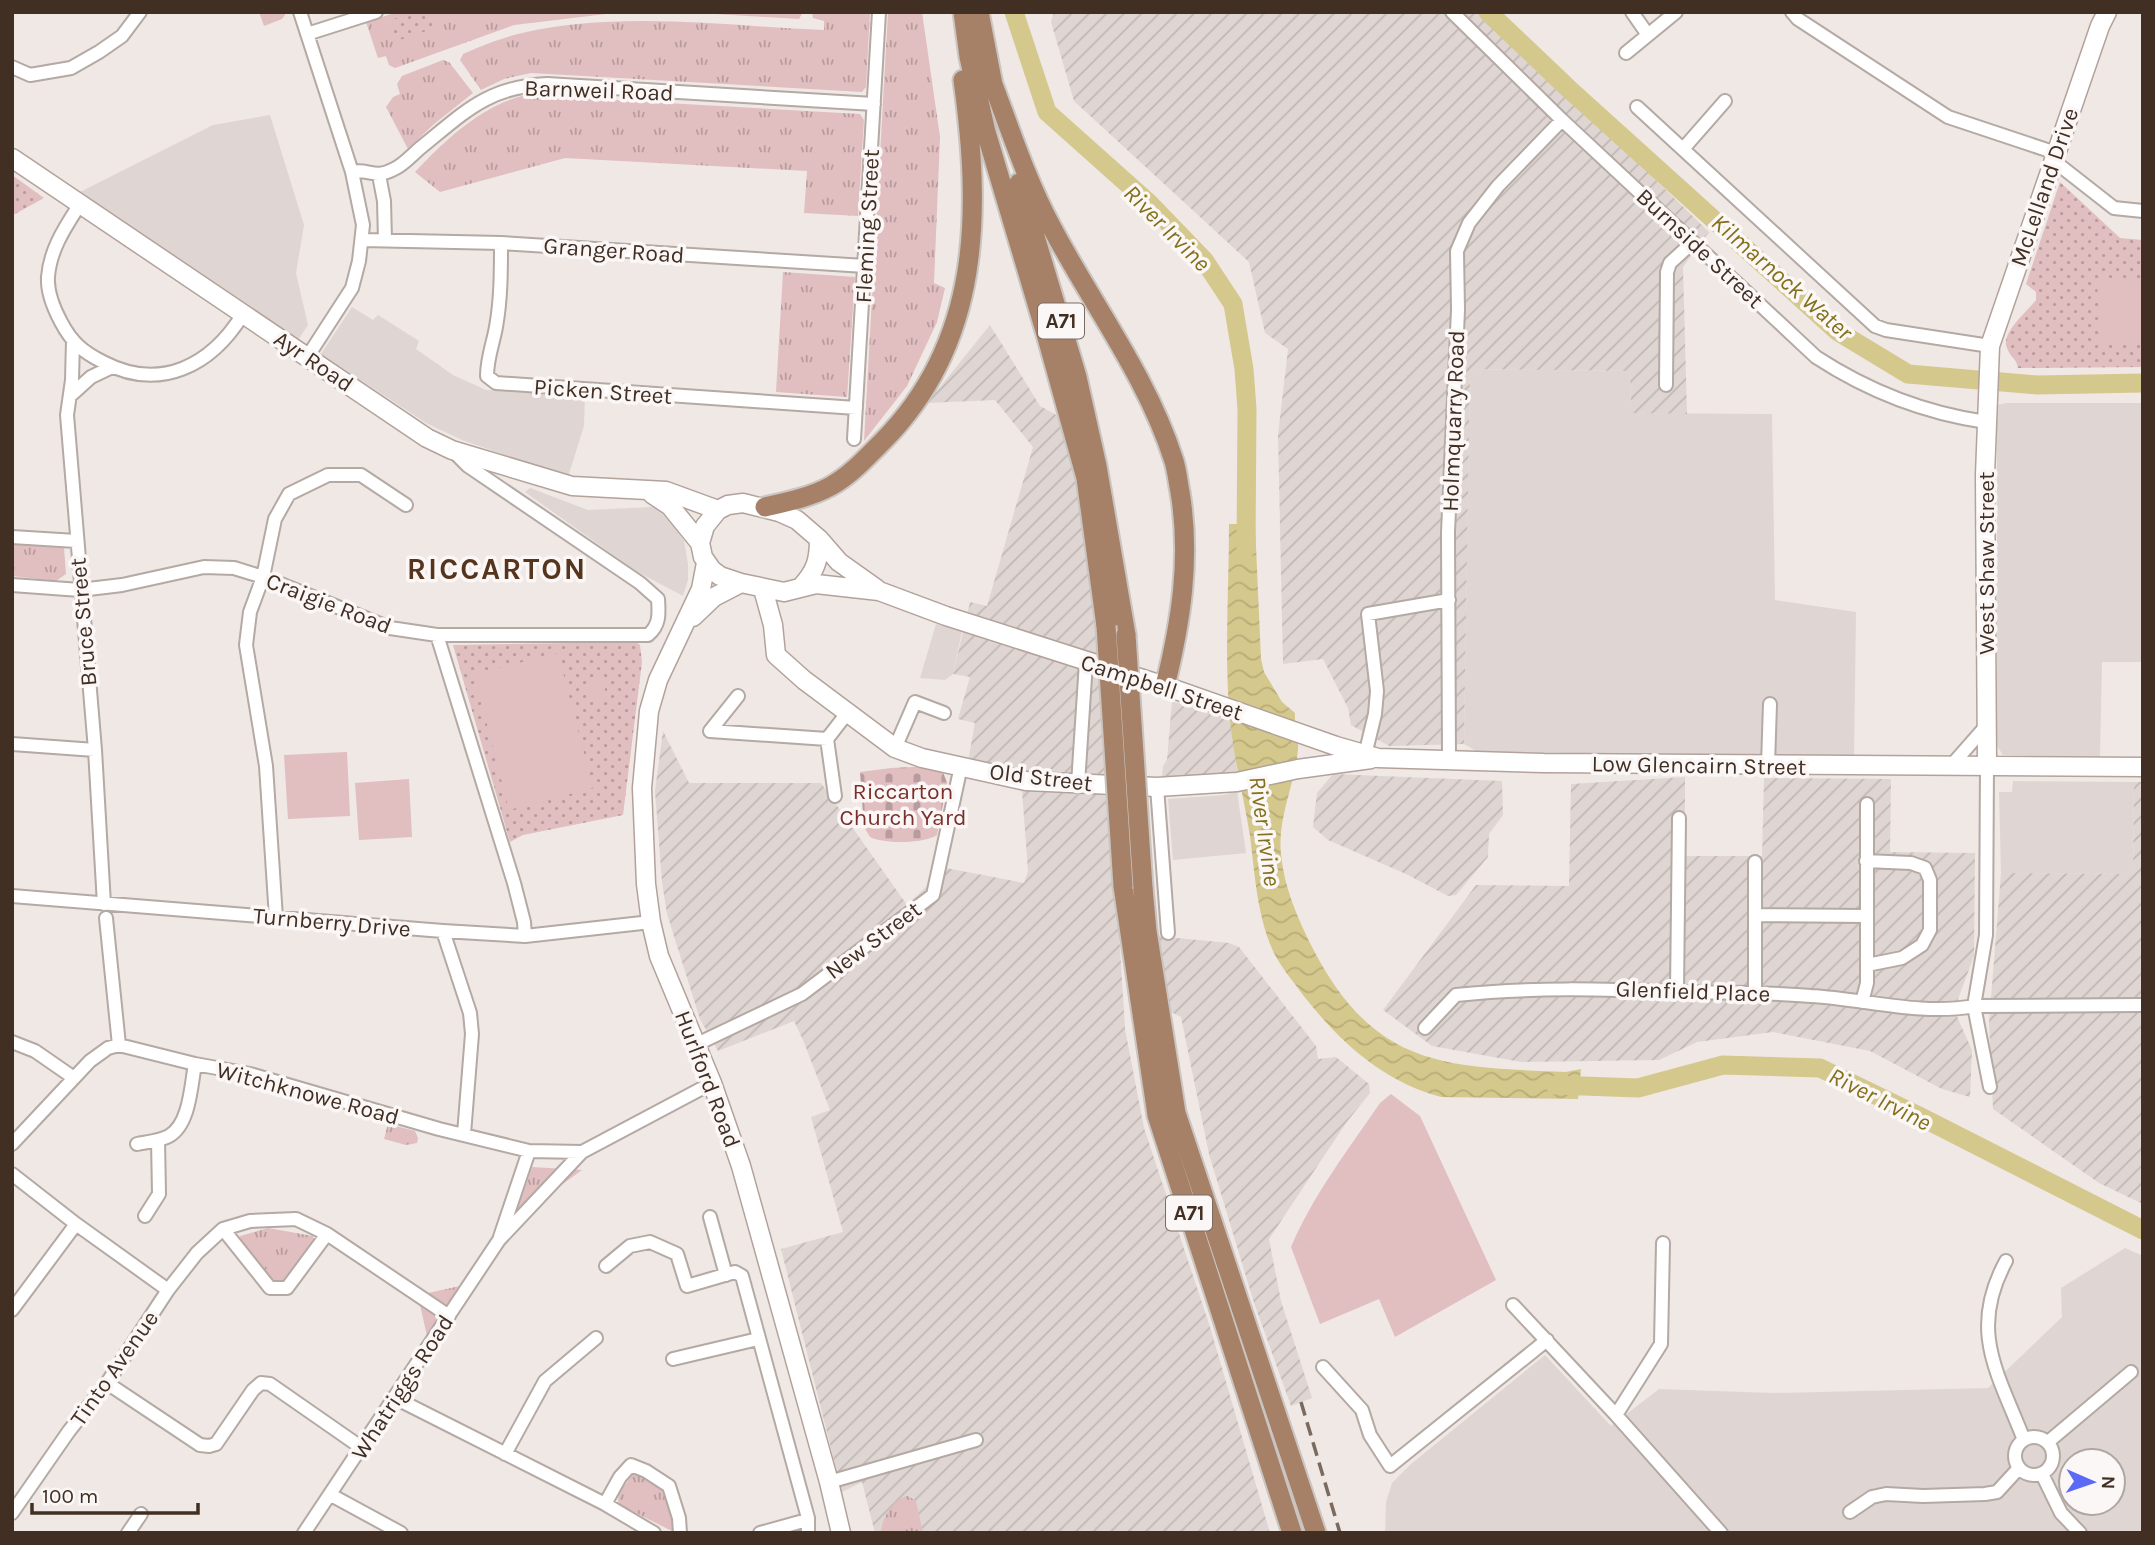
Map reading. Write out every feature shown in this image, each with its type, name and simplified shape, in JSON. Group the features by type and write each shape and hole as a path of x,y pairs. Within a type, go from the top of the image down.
{"main road":[{"path":"765,507 804,497 831,486 855,469 906,415 935,374 954,330 966,283 973,207 961,12"},
{"name":"A71","path":"961,12 986,132 1086,478 1106,626 1123,886 1157,1115 1292,1533"},
{"name":"A71","path":"979,12 1012,159 1077,377 1097,466 1126,635 1147,932 1176,1114 1316,1533"},
{"name":"McLelland Drive","path":"1986,402 1990,346 2107,12"},
{"path":"992,79 1030,184 1051,227 1130,362 1155,412 1175,463 1183,513 1185,578 1165,686"},
{"name":"Ayr Road","path":"12,158 427,438 452,450 572,486 666,492 718,510"},
{"name":"West Shaw Street","path":"1986,402 1987,765"},
{"path":"646,489 670,506 700,543 706,563 720,576 763,589 784,592 798,589"},
{"path":"700,543 705,526 718,510 728,505 743,503 765,507 797,520 819,539 816,568 773,625"},
{"name":"Campbell Street","path":"819,539 839,562 879,591"},
{"name":"Hurlford Road","path":"706,563 701,589 658,680 649,711 644,748 643,835 651,922 659,956 712,1083 741,1166 841,1533"},
{"name":"Hurlford Road","path":"685,624 714,597 741,583"},
{"name":"Campbell Street","path":"798,589 832,584 879,591 946,616 1165,686 1371,757 1449,761"},
{"name":"Old Street","path":"763,589 773,625 776,655 804,680 895,748 922,758 1026,780 1157,787 1237,782 1371,757"},
{"path":"1326,765 1336,746"},
{"name":"Low Glencairn Street","path":"1449,761 2143,767"}],"street":[{"path":"12,67 30,75 71,68 122,36 140,12"},
{"path":"300,12 352,172 363,240 352,288 307,356"},
{"path":"307,34 376,12"},
{"name":"Fleming Street","path":"855,439 879,12"},
{"name":"Burnside Street","path":"1452,12 1562,120 1816,357 1856,382 1887,397 1986,422"},
{"path":"1632,12 1648,35"},
{"path":"1626,53 1676,12"},
{"path":"1792,12 1798,19 1948,117 2055,157 2113,208 2143,211"},
{"name":"Barnweil Road","path":"379,175 396,168 482,100 521,85 547,84 874,104"},
{"path":"1683,149 1725,101"},
{"path":"1637,107 1875,326 1990,346"},
{"name":"Holmquarry Road","path":"1449,761 1448,532 1458,310 1457,251 1469,223 1498,186 1562,120"},
{"path":"352,172 358,170 379,175 384,201 385,240"},
{"path":"80,204 57,240 48,277 52,304 83,352 112,367 140,376 163,374 193,365 215,350 243,314"},
{"name":"Granger Road","path":"363,240 501,243 866,266"},
{"path":"1666,385 1667,272 1670,263 1693,242"},
{"name":"Picken Street","path":"501,243 500,291 486,376 496,383 856,408"},
{"name":"Bruce Street","path":"73,340 70,396 66,415 95,750 104,904"},
{"path":"70,396 91,377 112,367"},
{"path":"452,450 468,466 511,496 520,472"},
{"path":"276,918 266,766 246,645 250,611 263,577 275,519 289,494 328,475 361,475 406,505"},
{"name":"Craigie Road","path":"12,585 80,590 204,567 234,568 390,628 437,635 648,635 656,629 659,617 658,599 640,583 511,496"},
{"path":"12,537 76,541"},
{"path":"1371,757 1377,691 1368,614 1449,600"},
{"path":"437,635 514,883 526,936"},
{"path":"1078,784 1086,662"},
{"path":"738,696 710,732 827,739"},
{"path":"895,748 915,702 944,713"},
{"path":"1768,765 1770,704"},
{"path":"835,796 827,739 848,712"},
{"path":"1950,767 1987,724"},
{"path":"12,744 95,750"},
{"path":"1987,765 1986,935 1974,1006 1990,1087"},
{"name":"New Street","path":"695,1045 802,994 933,895 961,766"},
{"path":"1157,787 1168,933"},
{"path":"1862,1002 1867,983 1867,804"},
{"path":"1677,992 1679,818"},
{"path":"1866,861 1911,863 1925,868 1930,880 1930,930 1923,945 1902,958 1867,965"},
{"path":"1755,862 1755,993"},
{"name":"Turnberry Drive","path":"12,896 526,936 651,922"},
{"path":"1755,915 1866,916"},
{"path":"12,1144 90,1061 107,1048 119,1045 106,918"},
{"path":"443,931 470,1013 472,1034 464,1134"},
{"name":"Glenfield Place","path":"1425,1028 1456,995 1507,989 1755,993 1954,1010 1974,1006 2143,1005"},
{"path":"12,1042 35,1051 74,1077"},
{"name":"Witchknowe Road","path":"119,1045 195,1064 250,1074 529,1151 582,1152"},
{"path":"137,1144 170,1136 177,1129 185,1115 195,1064"},
{"path":"582,1152 712,1083"},
{"path":"145,1216 159,1194 158,1140"},
{"name":"Whatriggs Road","path":"499,1240 529,1151"},
{"name":"Whatriggs Road","path":"304,1533 499,1240 582,1152"},
{"path":"12,1174 168,1290"},
{"path":"710,1217 726,1275"},
{"name":"Tinto Avenue","path":"12,1513 69,1431 107,1383 168,1290 197,1253 223,1229 250,1221 296,1219 327,1234 449,1316"},
{"path":"12,1310 76,1224"},
{"path":"223,1229 270,1289 287,1288 327,1234"},
{"path":"606,1266 630,1246 650,1242 677,1254 687,1286 735,1272 742,1276 808,1527 760,1533"},
{"path":"1616,1415 1661,1343 1663,1243"},
{"path":"2006,1261 1996,1279 1987,1312 1988,1342 1993,1363 2024,1440"},
{"path":"1513,1305 1721,1533"},
{"path":"506,1454 545,1381 596,1338"},
{"path":"673,1359 758,1339"},
{"path":"1322,1367 1362,1410 1370,1435 1390,1466 1547,1340"},
{"path":"2048,1442 2131,1372"},
{"path":"107,1383 200,1446 216,1444 253,1390 261,1383 270,1384 362,1448"},
{"path":"395,1398 604,1504 654,1533"},
{"path":"2036,1437 2048,1442 2051,1447 2053,1460 2042,1474 2030,1475 2020,1468 2016,1450 2024,1440 2036,1437"},
{"path":"829,1482 976,1440"},
{"path":"604,1504 620,1477 631,1465 669,1486 679,1518 680,1533"},
{"path":"1850,1512 1872,1497 1886,1494 1923,1496 1997,1492 2020,1468"},
{"path":"2042,1474 2057,1505"},
{"path":"331,1495 401,1533"},
{"path":"128,1533 141,1514"},
{"path":"2065,1517 2080,1533"}],"shaded area":[{"path":"1054,12 1483,12 1709,232 1683,267 1687,414 1631,413 1630,371 1470,369 1464,744 1389,746 1351,725 1348,708 1323,659 1283,664 1278,435 1288,349 1265,333 1249,262 1074,101 1051,22"},
{"path":"270,115 304,225 296,273 308,325 298,340 76,194 213,125"},
{"path":"352,307 373,320 378,315 419,341 416,349 453,375 486,390 585,397 584,426 568,477 462,440 426,423 321,354"},
{"path":"990,325 1040,406 1060,417 1082,496 1102,657 1125,1029 1144,1128 1210,1327 1270,1533 875,1533 862,1482 842,1492 781,1249 843,1232 811,1117 830,1110 794,1021 718,1051 700,1019 667,914 655,791 663,731 689,783 821,783 907,905 946,868 1024,883 1028,871 1022,791 980,781 968,761 975,723 958,719 970,677 953,674 970,602 987,606 1033,447 995,400 927,403"},
{"path":"1470,369 1630,371 1631,413 1772,414 1775,600 1856,612 1854,757 1478,752 1464,744"},
{"path":"2143,403 2143,662 2102,662 2100,757 2003,755 1997,746 1997,405"},
{"path":"530,488 588,510 653,507 668,518 684,541 688,580 683,596 636,571 525,492"},
{"path":"936,624 962,631 953,674 945,680 920,678"},
{"path":"1172,701 1230,720 1238,776 1162,776 1167,760"},
{"path":"1333,774 1502,781 1503,815 1489,834 1488,857 1456,895 1448,896 1406,874 1328,840 1313,827 1317,793"},
{"path":"1685,777 1685,856 1762,856 1764,778 1891,779 1890,852 1975,853 1974,956 1954,1010 1972,1050 1970,1097 1942,1089 1870,1051 1773,1032 1697,1042 1659,1060 1521,1062 1432,1046 1383,1010 1476,885 1569,886 1571,784"},
{"path":"2013,781 2134,782 2133,874 2001,873 1999,792 2012,792"},
{"path":"2134,782 2143,782 2143,1204 2099,1183 1993,1109 1989,1023 2001,873 2133,874"},
{"path":"1237,791 1246,853 1173,860 1168,799 1224,795"},
{"path":"1156,936 1229,943 1239,947 1316,1046 1318,1059 1336,1057 1369,1084 1370,1093 1346,1123 1269,1239 1281,1301 1312,1398 1291,1406 1254,1303 1209,1154 1181,1017 1166,1012"},
{"path":"2125,1248 2143,1256 2143,1531 1385,1533 1386,1502 1392,1483 1411,1464 1545,1355 1611,1426 1659,1389 1773,1393 1988,1388 2062,1317 2061,1288"}],"green space":[{"path":"259,12 287,12 282,19 264,26"},
{"path":"398,12 623,12 514,25 395,68 389,65 386,56 378,58 366,22"},
{"path":"416,12 433,12 438,27 397,41 390,20"},
{"path":"683,12 803,12 799,19"},
{"path":"812,12 870,12 866,87 862,92 531,73 504,79 481,90 460,60 463,54 511,36 594,23 671,22 824,30 824,21 813,18"},
{"path":"888,12 922,12 940,137 934,283 945,288 937,322 907,386 864,441"},
{"path":"443,60 449,62 473,93 408,149 386,107 393,97 400,94 397,84 402,76"},
{"path":"525,95 860,114 864,120 858,216 804,213 807,171 565,158 440,192 415,172 451,136 479,116 493,107"},
{"path":"12,175 44,198 12,214"},
{"path":"2060,182 2120,238 2143,240 2143,367 2018,368 2008,351 2007,336 2036,300 2036,292 2026,284"},
{"path":"783,272 855,277 847,397 776,392"},
{"path":"2143,278 2143,342 2101,345 2097,282"},
{"path":"12,544 64,548 66,574 56,581 12,576"},
{"path":"636,642 640,645 642,662 623,815 523,835 510,842 453,645"},
{"path":"558,653 593,788 509,810 474,674"},
{"path":"589,680 605,680 605,699 589,699"},
{"path":"347,752 350,816 288,819 284,755"},
{"name":"Riccarton Church Yard","path":"934,766 943,772 947,783 937,835 904,842 870,837 864,827 860,772"},
{"path":"409,779 412,837 359,840 355,783"},
{"path":"1391,1094 1420,1116 1496,1280 1395,1337 1379,1299 1320,1324 1291,1247 1332,1173 1380,1103"},
{"path":"388,1124 415,1131 417,1143 406,1145 384,1139"},
{"path":"532,1167 582,1170 514,1219"},
{"path":"268,1228 313,1236 314,1242 282,1282 273,1282 241,1245 240,1236"},
{"path":"460,1286 447,1305 428,1293"},
{"path":"420,1305 440,1317 427,1336"},
{"path":"633,1474 652,1481 665,1494 674,1512 676,1533 618,1504 619,1493"},
{"path":"908,1496 916,1501 923,1533 881,1533 889,1510"}],"water":[{"path":"1229,524 1255,524 1261,659 1264,672 1282,702 1295,713 1298,750 1280,841 1285,879 1292,903 1313,949 1337,988 1362,1018 1388,1039 1417,1053 1449,1062 1523,1070 1566,1072 1581,1069 1578,1099 1441,1097 1400,1081 1347,1044 1317,1012 1279,962 1260,909 1230,721 1227,647"}],"waterway":[{"name":"River Irvine","path":"1014,12 1047,112 1149,203 1204,260 1233,304 1244,369 1247,409 1246,548"},
{"name":"Kilmarnock Water","path":"1488,12 1569,89 1837,331 1908,374 2037,385 2143,383"},
{"name":"River Irvine","path":"1555,1085 1638,1088 1723,1065 1820,1068 2143,1230"}],"railway":[{"path":"1301,1402 1340,1533"}],"district":[{"name":"RICCARTON","path":"497,569"}]}
